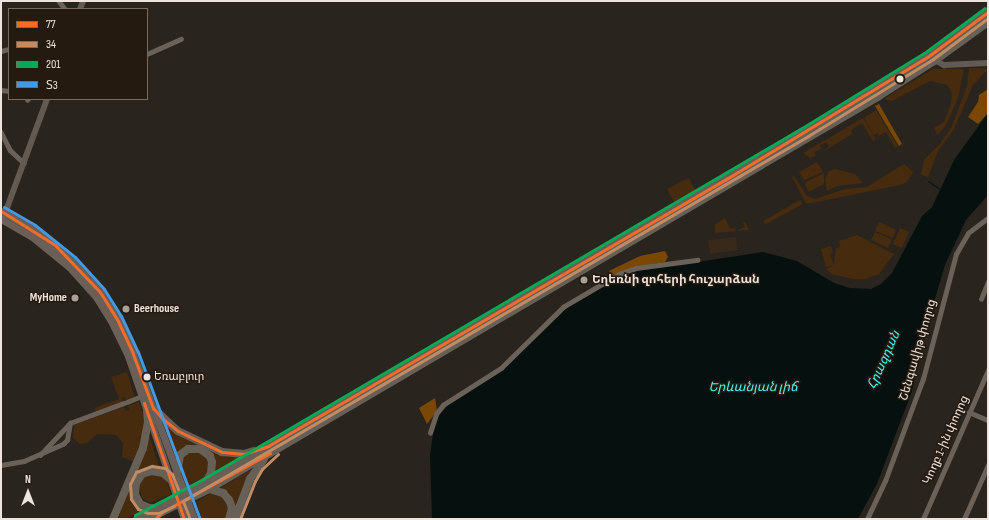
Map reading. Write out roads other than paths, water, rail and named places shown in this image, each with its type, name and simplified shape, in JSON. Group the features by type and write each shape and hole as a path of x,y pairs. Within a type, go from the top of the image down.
{"highway":[{"path":"932,58 988,11"},
{"path":"136,519 161,510 207,486 731,184 988,22"},
{"path":"113,519 143,448 150,410 178,431 222,452 244,454 269,450"},
{"path":"177,474 180,455 188,449 200,449 210,456 212,462 211,474 207,486"},
{"path":"235,519 250,479 269,450"},
{"path":"161,510 148,508 140,504 135,494 136,483 142,474 152,471 163,473 169,478"},
{"path":"207,486 223,493 229,500 232,508 230,519"},
{"path":"150,519 161,510"},
{"path":"156,519 161,510"}],"main road":[{"path":"2,216 53,248 88,277 117,319 150,410 194,519"},
{"path":"53,248 96,297 112,323 128,356 142,396 150,410 169,478 184,519"}],"street":[{"path":"148,54 181,39"},
{"path":"932,58 944,65 988,63"},
{"path":"2,216 24,163 47,100"},
{"path":"1,132 10,150 24,163"},
{"name":"Շենգավիթ փողոց","path":"867,519 885,481 923,379 956,254 968,233 988,218"},
{"path":"430,433 436,414 443,405 509,360 564,307 619,274 636,268 697,260"},
{"path":"980,299 988,282"},
{"path":"502,360 509,360"},
{"name":"Կողբ 1-ին փողոց","path":"922,519 988,370"},
{"path":"40,455 70,423 142,396"},
{"path":"969,412 988,420"},
{"path":"1,464 40,455 67,440 70,423"},
{"path":"964,519 988,465"}],"water":[{"name":"Երևանյան լիճ","path":"988,113 988,195 966,220 945,265 922,343 912,391 877,484 858,519 432,519 430,455 435,420 449,404 503,369 564,310 625,273 763,252 797,261 834,283 850,288 871,289 881,284 892,273 922,216 932,207 954,160"}],"waterway":[{"path":"928,181 940,189"}],"place":[{"name":"Եղեռնի զոհերի հուշարձան","path":"584,280"},
{"name":"MyHome","path":"75,298"},
{"name":"Beerhouse","path":"126,309"},
{"name":"Եռաբլուր","path":"147,377"}],"water label":[{"name":"Հրազդան","path":"884,360"}]}
